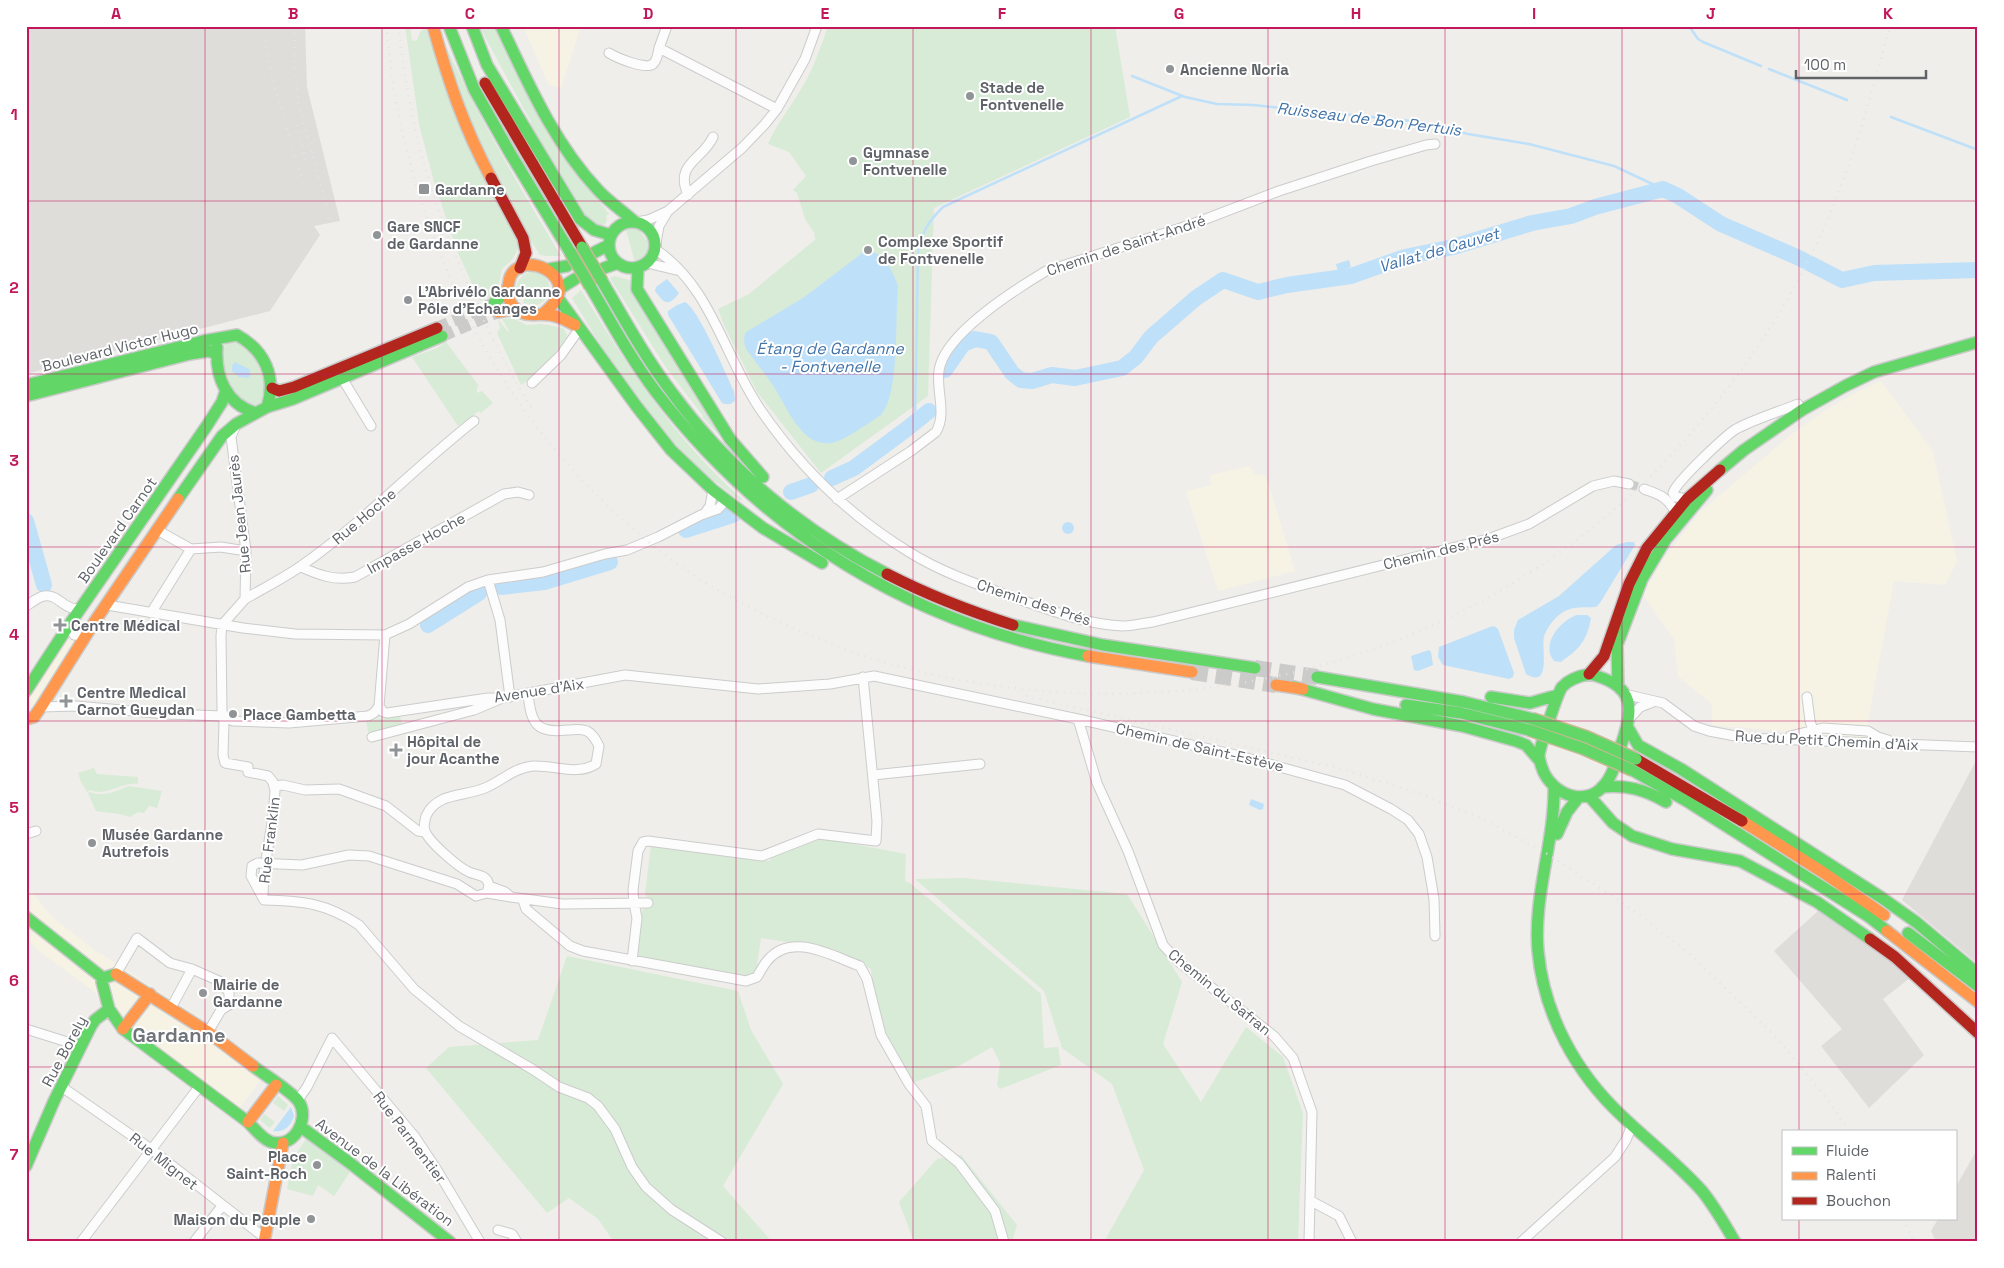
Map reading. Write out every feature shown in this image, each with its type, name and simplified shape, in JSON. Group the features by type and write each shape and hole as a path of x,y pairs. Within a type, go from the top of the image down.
{"main road":[{"path":"433,26 450,87 476,151 523,238 526,253 520,268"},
{"path":"449,26 474,89 510,154 654,390 714,462 750,496 789,528 834,559 892,592"},
{"path":"462,26 482,78 650,362 696,422 730,459 760,488 799,520 832,542 897,580 938,599 982,616 1090,642 1255,668"},
{"path":"472,26 487,66 580,219 590,229 612,236"},
{"path":"501,26 548,119 578,166 598,190 612,213 611,255 618,264 624,267 642,266"},
{"path":"598,190 635,222 646,226 652,233 655,246 642,266 637,289 730,439 759,474 784,498 799,520"},
{"path":"595,252 612,236 621,224 635,222"},
{"path":"567,266 548,268 534,264 520,268 513,274 507,291 496,307 516,309 529,316 543,314 558,317 578,327"},
{"path":"604,268 618,264"},
{"path":"548,268 554,274 559,294 578,327 671,450 713,490 763,528 856,581 892,592 962,622 1022,641 1061,650 1192,672"},
{"path":"543,314 553,307 559,294 575,280"},
{"path":"507,291 510,301 516,309"},
{"path":"26,719 34,717 41,707 85,636 222,436 236,424 267,407 280,404 342,378 439,332 294,387 279,391 272,388"},
{"path":"256,413 246,412 239,407 231,400 226,390 218,372 216,354 217,346 222,338 237,335 256,347 266,363 272,388 271,399 267,407"},
{"name":"Boulevard Victor Hugo","path":"26,385 222,338"},
{"path":"1589,674 1604,656 1626,591 1646,548 1675,511 1687,499 1744,450 1822,398 1874,372 1978,342"},
{"name":"Boulevard Victor Hugo","path":"26,396 208,350 216,354"},
{"name":"Boulevard Carnot","path":"28,686 210,421 225,397 226,390"},
{"path":"1545,872 1562,820 1570,807 1602,787 1610,777 1628,722 1629,707 1621,690 1616,653 1625,621 1642,579 1662,545 1701,495 1792,418"},
{"path":"110,566 121,566 125,570 126,576"},
{"path":"1539,760 1539,754 1558,695 1564,684 1575,677 1589,674 1606,678 1621,690"},
{"path":"1317,678 1464,702 1531,724"},
{"path":"1350,683 1424,684 1530,703 1558,695"},
{"path":"1276,685 1531,724 1587,737 1634,765 1883,927 1978,1002"},
{"path":"1294,687 1373,710 1462,726 1526,745 1539,760 1545,774 1554,786 1565,794 1584,797 1613,823 1632,836 1672,849 1740,861 1817,902 1863,932 1896,957 1978,1032"},
{"path":"1628,722 1638,745 1698,780 1882,898 1916,922 1975,971"},
{"path":"1634,765 1705,798 1856,894 1978,986"},
{"path":"1602,787 1628,785 1653,794 1706,825 1737,846 1842,900"},
{"path":"1554,786 1554,823 1540,898 1538,927 1538,950 1547,999 1567,1048 1582,1073 1610,1105 1698,1187 1736,1242"},
{"path":"26,917 103,978"},
{"path":"116,974 208,1032 298,1100 302,1109 303,1119 301,1127 292,1138 283,1143 267,1139 248,1122 123,1029 116,1022 109,1009 103,986 103,978 116,974"},
{"path":"123,1029 150,994"},
{"name":"Rue Borely","path":"26,1166 80,1046 95,1020 109,1009"},
{"path":"248,1122 276,1085"},
{"name":"Avenue de la Libération","path":"301,1127 450,1242"},
{"path":"265,1240 283,1143"}],"street":[{"path":"610,53 617,58 647,66 652,65 656,61 667,26"},
{"path":"635,222 648,220 668,211 742,148 765,124 777,109 805,59 817,26"},
{"path":"660,48 777,109"},
{"path":"688,195 683,178 686,168 713,137"},
{"name":"Chemin de Saint-André","path":"837,499 912,451 936,432 940,415 938,374 946,352 970,324 1024,284 1046,271 1190,225 1279,191 1371,161 1435,144"},
{"path":"655,246 659,226 668,211"},
{"name":"Chemin des Prés","path":"655,246 702,297 743,381 760,409 796,456 837,499 897,544 950,573 990,589 1073,617 1104,624 1124,626 1153,622 1488,539 1529,524 1593,486 1604,482 1629,484"},
{"path":"642,266 679,271"},
{"path":"532,383 561,355 578,327"},
{"path":"342,378 372,426"},
{"path":"1687,499 1676,497 1673,493 1674,489 1685,476 1735,430 1798,404"},
{"name":"Rue Hoche","path":"245,599 301,566 354,525 441,447 474,421"},
{"name":"Rue Jean Jaurès","path":"236,424 231,437 246,551 245,599"},
{"path":"1644,489 1668,499 1675,511"},
{"path":"706,513 710,506 713,490"},
{"name":"Impasse Hoche","path":"301,566 326,577 343,579 355,577 504,494 518,492 529,495"},
{"path":"107,605 222,625 295,634 385,635 409,624 468,587 543,572 605,554 627,550 718,509 726,500"},
{"path":"157,530 191,550 221,547 246,551"},
{"path":"151,613 191,550"},
{"path":"372,737 474,710 506,698 500,620 488,583"},
{"path":"26,606 42,596 50,596 74,610 80,608"},
{"path":"223,716 220,650 222,625 245,599"},
{"path":"69,625 74,635 85,636"},
{"path":"41,707 76,706 167,714 223,716 233,721 303,722 368,716 374,713 379,706 385,635"},
{"name":"Avenue d'Aix","path":"379,706 387,713 488,698 506,698 625,675 758,689 830,684 863,677"},
{"name":"Chemin de Saint-Estève","path":"863,677 874,676 1078,719 1290,769 1345,785 1391,808 1412,825 1419,834 1425,849 1434,899 1435,936"},
{"path":"632,962 637,918 633,890 638,850 643,842 648,841 762,856 818,834 876,841 877,821 863,677"},
{"name":"Rue du Petit Chemin d'Aix","path":"1621,690 1656,701 1671,708 1694,726 1746,738 1978,747"},
{"path":"528,694 534,721 542,730 552,732 579,729 588,732 600,746 596,764 581,770 544,766 520,769 509,773 487,787 440,799 431,807 424,825 425,832 434,844 460,866 486,879 488,890 484,896 476,896 457,884 369,856 349,855 302,865 255,865 251,876 264,898 313,903 348,917 359,925 414,989 459,1026 532,1068 559,1087 588,1098 598,1106 615,1129 632,1167 646,1187 672,1210 722,1242"},
{"path":"1807,697 1813,731 1839,741"},
{"path":"1628,722 1643,705 1656,701"},
{"name":"Rue Franklin","path":"223,716 223,760 229,765 248,767 248,772 268,776 274,786 273,817 264,872 264,898"},
{"name":"Chemin du Safran","path":"1078,719 1097,783 1125,844 1163,945 1179,962 1274,1036 1293,1058 1312,1112 1309,1242"},
{"path":"1778,739 1823,728 1868,730 1878,737 1903,744"},
{"path":"873,775 980,764"},
{"path":"274,786 283,785 305,790 339,789 386,806 418,831 425,832"},
{"path":"26,834 36,832"},
{"path":"488,890 523,900 562,904 648,903"},
{"path":"523,900 526,909 570,946 582,951 632,962 746,981 757,978 768,960 778,951 789,946 808,947 860,966 867,979 882,1035 909,1084 926,1106 932,1141 959,1163 995,1210 1004,1242"},
{"path":"116,974 137,938 170,963 192,969 219,981 228,992 229,1006 221,1010 208,1032"},
{"path":"172,1008 192,969"},
{"path":"26,1029 80,1046"},
{"name":"Rue Parmentier","path":"298,1100 308,1087 332,1038 415,1137 438,1170 480,1242"},
{"name":"Rue Mignet","path":"62,1087 151,1149 265,1240"},
{"path":"81,1242 199,1087"},
{"path":"1521,1242 1615,1157 1632,1126"},
{"path":"1311,1201 1339,1216 1352,1242"},
{"path":"194,1242 222,1206"},
{"path":"498,1230 512,1234 517,1242"}],"shaded area":[{"path":"26,26 305,26 307,87 340,221 314,226 320,235 270,311 26,374"},
{"path":"523,26 581,26 561,88 549,85"},
{"path":"1881,381 1933,452 1957,561 1945,585 1894,581 1865,738 1712,725 1712,704 1678,676 1674,639 1643,595 1664,558 1701,511 1792,434 1824,411 1862,389"},
{"path":"1250,466 1254,474 1266,476 1295,571 1218,591 1186,491 1212,485 1210,475"},
{"path":"72,617 93,633 35,721 26,729 26,685"},
{"path":"1978,757 1978,964 1902,900"},
{"path":"26,885 52,917 92,948 199,1017 265,1069 259,1082 232,1118 112,1024 96,993 39,951 26,938"},
{"path":"1818,911 1868,943 1910,978 1883,999 1924,1055 1869,1108 1821,1046 1842,1029 1774,951"},
{"path":"1978,1148 1978,1242 1936,1242 1931,1231 1937,1220 1956,1220 1956,1186"}],"green space":[{"path":"405,26 410,26 412,41 417,40 420,32 425,28 430,37 521,243 512,260 502,269 495,292 480,301 458,253 434,182 419,124"},
{"path":"479,26 495,26 545,127 570,166 609,214 606,216 607,221 604,225 592,226 530,123"},
{"name":"Complexe Sportif de Fontvenelle","path":"828,26 1115,26 1130,117 934,208 928,396 821,473 757,392 718,309 749,294 816,239 815,234 805,219 797,193 793,190 806,176 789,152 768,144 778,124 807,78"},
{"path":"439,31 466,89 496,145 561,256 540,255 528,236 475,135"},
{"path":"631,228 639,230 648,242 648,249 645,255 635,262 626,230"},
{"path":"532,271 544,277 550,286 547,297 537,305 523,303 524,300 516,289 521,277"},
{"path":"615,276 632,281 733,450 702,417 665,366 610,278"},
{"path":"581,290 616,347 654,401 695,452 742,499 740,501 690,462 648,413 598,341 572,298"},
{"path":"512,318 527,325 542,324 559,327 564,329 567,335 560,347 547,362 521,385 497,333 500,328 498,319 508,332 502,319"},
{"path":"230,341 239,342 246,347 252,354 261,372 264,382 263,398 259,404 253,407 247,406 242,401 232,387 225,372 223,353 225,344"},
{"path":"446,342 479,386 477,393 482,391 493,403 481,413 479,411 458,426 412,357 435,349"},
{"path":"400,716 402,725 369,735 366,721"},
{"path":"94,768 97,774 138,777 138,784 125,785 102,792 90,790 87,792 78,773"},
{"path":"129,786 162,791 157,808 149,806 144,813 138,812 130,817 96,811 88,793 105,794"},
{"path":"816,837 906,854 905,881 910,883 1041,994 1044,1048 1058,1047 1061,1065 1000,1089 997,1085 1000,1063 992,1047 959,1066 912,1083 897,1056 885,1028 876,999 871,969 838,955 834,949 761,938 756,972 751,976 635,959 642,910 647,908 648,898 645,894 651,845 770,861 772,854"},
{"path":"963,878 1127,894 1182,982 1163,1044 1201,1102 1246,1027 1283,1057 1303,1113 1298,1242 1104,1242 1144,1170 1112,1084 1062,1048 1044,991 915,879"},
{"path":"567,956 738,991 751,1030 783,1084 723,1186 772,1242 614,1242 598,1219 569,1198 547,1213 426,1068 449,1047 538,1040"},
{"path":"278,1096 288,1105 284,1111 273,1103"},
{"path":"264,1114 275,1122 270,1128 260,1120"},
{"name":"Place Saint-Roch","path":"308,1136 350,1172 334,1196 318,1185 313,1196 287,1189 293,1158"},
{"path":"961,1155 1017,1225 1012,1242 914,1242 899,1202 937,1159"}],"water":[{"name":"Étang de Gardanne - Fontvenelle","path":"865,251 877,254 887,263 898,286 896,354 891,390 887,405 881,415 837,442 820,443 811,439 796,424 771,382 746,349 744,336 746,332 803,298"},
{"path":"1349,260 1351,267 1338,272 1336,264"},
{"path":"667,279 679,293 669,302 664,301 655,291 656,287"},
{"path":"685,302 691,307 704,328 734,391 735,400 731,404 722,403 668,315 668,311"},
{"path":"235,362 249,369 251,375 248,378 239,377 232,371 232,366"},
{"path":"1066,522 1070,522 1074,528 1070,534 1066,534 1062,530 1062,526"},
{"path":"1634,542 1635,545 1600,603 1596,607 1568,610 1557,617 1548,628 1544,637 1544,665 1542,672 1539,676 1534,677 1526,674 1514,638 1514,630 1518,620 1559,596 1616,545"},
{"path":"1577,615 1587,615 1591,618 1584,639 1573,653 1561,662 1554,661 1549,647 1554,634 1565,622"},
{"path":"1494,626 1498,629 1514,673 1513,677 1509,679 1443,665 1438,657 1439,647"},
{"path":"1429,650 1433,665 1418,671 1414,670 1411,656"},
{"path":"1251,799 1264,804 1263,809 1260,810 1249,805"},
{"path":"291,1107 294,1116 289,1126 284,1130 273,1131"}],"waterway":[{"path":"1689,26 1698,39 1703,42 1761,66"},
{"path":"1769,69 1847,100"},
{"name":"Ruisseau de Bon Pertuis","path":"1132,76 1185,97 1217,104 1253,105 1421,122 1468,134 1529,144 1614,166 1663,189"},
{"path":"915,422 918,251 924,232 933,217 943,207 1182,96"},
{"path":"1891,117 1978,150"},
{"name":"Vallat de Cauvet","path":"945,370 963,344 975,339 991,342 1012,373 1021,380 1032,381 1052,375 1075,378 1122,368 1136,357 1151,337 1196,298 1223,280 1258,292 1287,285 1351,276 1405,257 1453,247 1532,223 1571,216 1595,207 1663,189 1678,196 1721,224 1797,257 1842,280 1874,273 1978,270"},
{"name":"Vallat de Cauvet","path":"832,478 854,468 929,411"},
{"name":"Vallat de Cauvet","path":"791,492 811,485"},
{"name":"Vallat de Cauvet","path":"686,530 733,515"},
{"name":"Vallat de Cauvet","path":"26,521 44,585"},
{"name":"Vallat de Cauvet","path":"501,587 544,582 610,562"},
{"name":"Vallat de Cauvet","path":"428,625 479,593"}],"tunnel":[{"path":"437,328 494,303"},
{"path":"442,336 498,312"},
{"path":"1629,484 1644,489"},
{"path":"1255,668 1317,677"},
{"path":"1192,672 1276,685"}],"railway":[{"path":"263,26 268,61 305,193"},
{"path":"295,26 294,59 299,106 330,219"},
{"path":"386,26 394,92 404,140 417,189 452,283 474,328 499,372 526,413 557,452 610,508 669,558 703,581 758,611 835,646 898,666 941,676 985,684 1080,693 1174,691 1267,678 1357,655 1443,620 1525,576 1601,520 1671,455 1699,424 1725,392 1773,324 1794,288 1830,214 1852,157 1890,26"},
{"path":"398,26 417,138 452,247 479,310 504,361 533,410"},
{"path":"297,125 306,162"},
{"path":"1026,696 1342,769 1420,794 1478,817 1541,850 1629,907 1689,953 1776,1037 1827,1099 1849,1130"},
{"path":"1903,1220 1914,1242"}],"traffic: fast":[{"path":"449,26 474,89 570,252"},
{"path":"472,26 487,65 580,219 594,230 611,235"},
{"path":"501,26 543,112 568,153 598,190 635,222"},
{"path":"627,222 637,222 651,232 655,245 651,258 645,264 637,268 627,268 613,258 609,250 609,240 619,226 627,222"},
{"path":"595,252 609,245"},
{"path":"582,247 602,281"},
{"path":"570,252 590,286"},
{"path":"604,268 618,263"},
{"path":"549,269 567,266"},
{"path":"638,268 637,289 730,439 763,477"},
{"path":"559,289 575,279"},
{"path":"602,281 663,381 718,448 743,473 797,518 826,539 887,574"},
{"path":"590,286 656,392 699,443 745,489 794,529 847,565 903,596 962,621 1023,641 1088,656"},
{"path":"494,303 507,291"},
{"path":"558,298 637,407 671,450 713,490 763,528"},
{"path":"26,385 203,341 237,335 254,348 266,365 270,385 267,407"},
{"path":"178,499 222,436 236,424 267,407 293,399 442,336"},
{"path":"1720,470 1744,450 1802,410 1845,386 1874,372 1978,342"},
{"path":"217,347 218,369 224,388 237,403 256,413"},
{"path":"26,396 190,354 209,351 216,354"},
{"path":"26,691 69,625 206,427 222,402 226,390"},
{"path":"1618,686 1617,645 1642,579 1666,539 1707,490"},
{"path":"763,528 822,563"},
{"path":"1013,625 1103,645 1255,668"},
{"path":"1589,674 1605,679 1624,692 1628,701 1629,711 1625,734 1612,773 1601,789 1584,797 1566,794 1550,782 1544,773 1539,755 1556,699 1562,687 1574,678 1589,674"},
{"path":"1317,677 1464,702 1533,719"},
{"path":"1294,687 1373,709 1462,726 1516,741 1526,745 1539,760"},
{"path":"1491,697 1530,703 1558,695"},
{"path":"1406,705 1461,713 1529,730"},
{"path":"1533,719 1587,737 1636,759"},
{"path":"1627,726 1638,745 1681,769 1882,898 1916,922 1978,974"},
{"path":"1529,730 1584,749 1632,770"},
{"path":"1632,770 1690,803 1868,916 1887,931"},
{"path":"1554,786 1551,828 1541,889 1537,930 1541,975 1555,1020 1577,1062 1590,1081 1622,1116 1693,1181 1716,1210 1735,1242"},
{"path":"1602,787 1635,789 1666,802"},
{"path":"1590,797 1613,823 1632,836 1672,849 1740,861 1817,902 1870,939"},
{"path":"1557,834 1567,812 1578,798"},
{"path":"26,917 103,978"},
{"path":"1908,933 1978,986"},
{"path":"116,974 103,978 102,982 109,1009 123,1029 248,1122 265,1139 279,1143 287,1141 298,1131 301,1124 302,1109 299,1102 284,1088 253,1066"},
{"path":"26,1166 54,1101 91,1026 95,1020 109,1009"},
{"path":"301,1127 450,1242"}],"traffic: slow":[{"path":"433,26 458,104 491,178"},
{"path":"543,314 556,300 559,290 558,282 545,269 526,265 518,268 510,276 508,289 509,299 515,308 525,314 553,316 575,325"},
{"path":"498,312 516,309"},
{"path":"26,719 34,717 41,707 95,621 178,499"},
{"path":"1088,656 1192,672"},
{"path":"1276,685 1303,689"},
{"path":"1742,821 1824,873 1884,915"},
{"path":"1887,931 1978,1002"},
{"path":"116,974 208,1032 253,1066"},
{"path":"123,1029 150,994"},
{"path":"248,1122 276,1085"},
{"path":"264,1242 283,1143"}],"traffic: jam":[{"path":"485,83 582,247"},
{"path":"491,178 523,238 526,253 520,268"},
{"path":"272,388 279,391 294,387 437,328"},
{"path":"1589,674 1604,656 1629,584 1647,548 1687,499 1720,470"},
{"path":"887,574 949,602 1013,625"},
{"path":"1636,759 1742,821"},
{"path":"1870,939 1895,957 1978,1033"}],"place":[{"name":"Ancienne Noria","path":"1170,69"},
{"name":"Stade de Fontvenelle","path":"970,96"},
{"name":"Gymnase Fontvenelle","path":"853,161"},
{"name":"Gardanne","path":"424,189"},
{"name":"Gare SNCF de Gardanne","path":"377,235"},
{"name":"Complexe Sportif de Fontvenelle","path":"868,250"},
{"name":"L'Abrivélo Gardanne Pôle d'Echanges","path":"408,300"},
{"name":"Centre Médical","path":"60,625"},
{"name":"Centre Medical Carnot Gueydan","path":"66,701"},
{"name":"Place Gambetta","path":"233,714"},
{"name":"Hôpital de jour Acanthe","path":"396,750"},
{"name":"Musée Gardanne Autrefois","path":"92,843"},
{"name":"Mairie de Gardanne","path":"203,993"},
{"name":"Place Saint-Roch","path":"317,1165"},
{"name":"Maison du Peuple","path":"311,1219"}],"district":[{"name":"Gardanne","path":"179,1035"}]}
